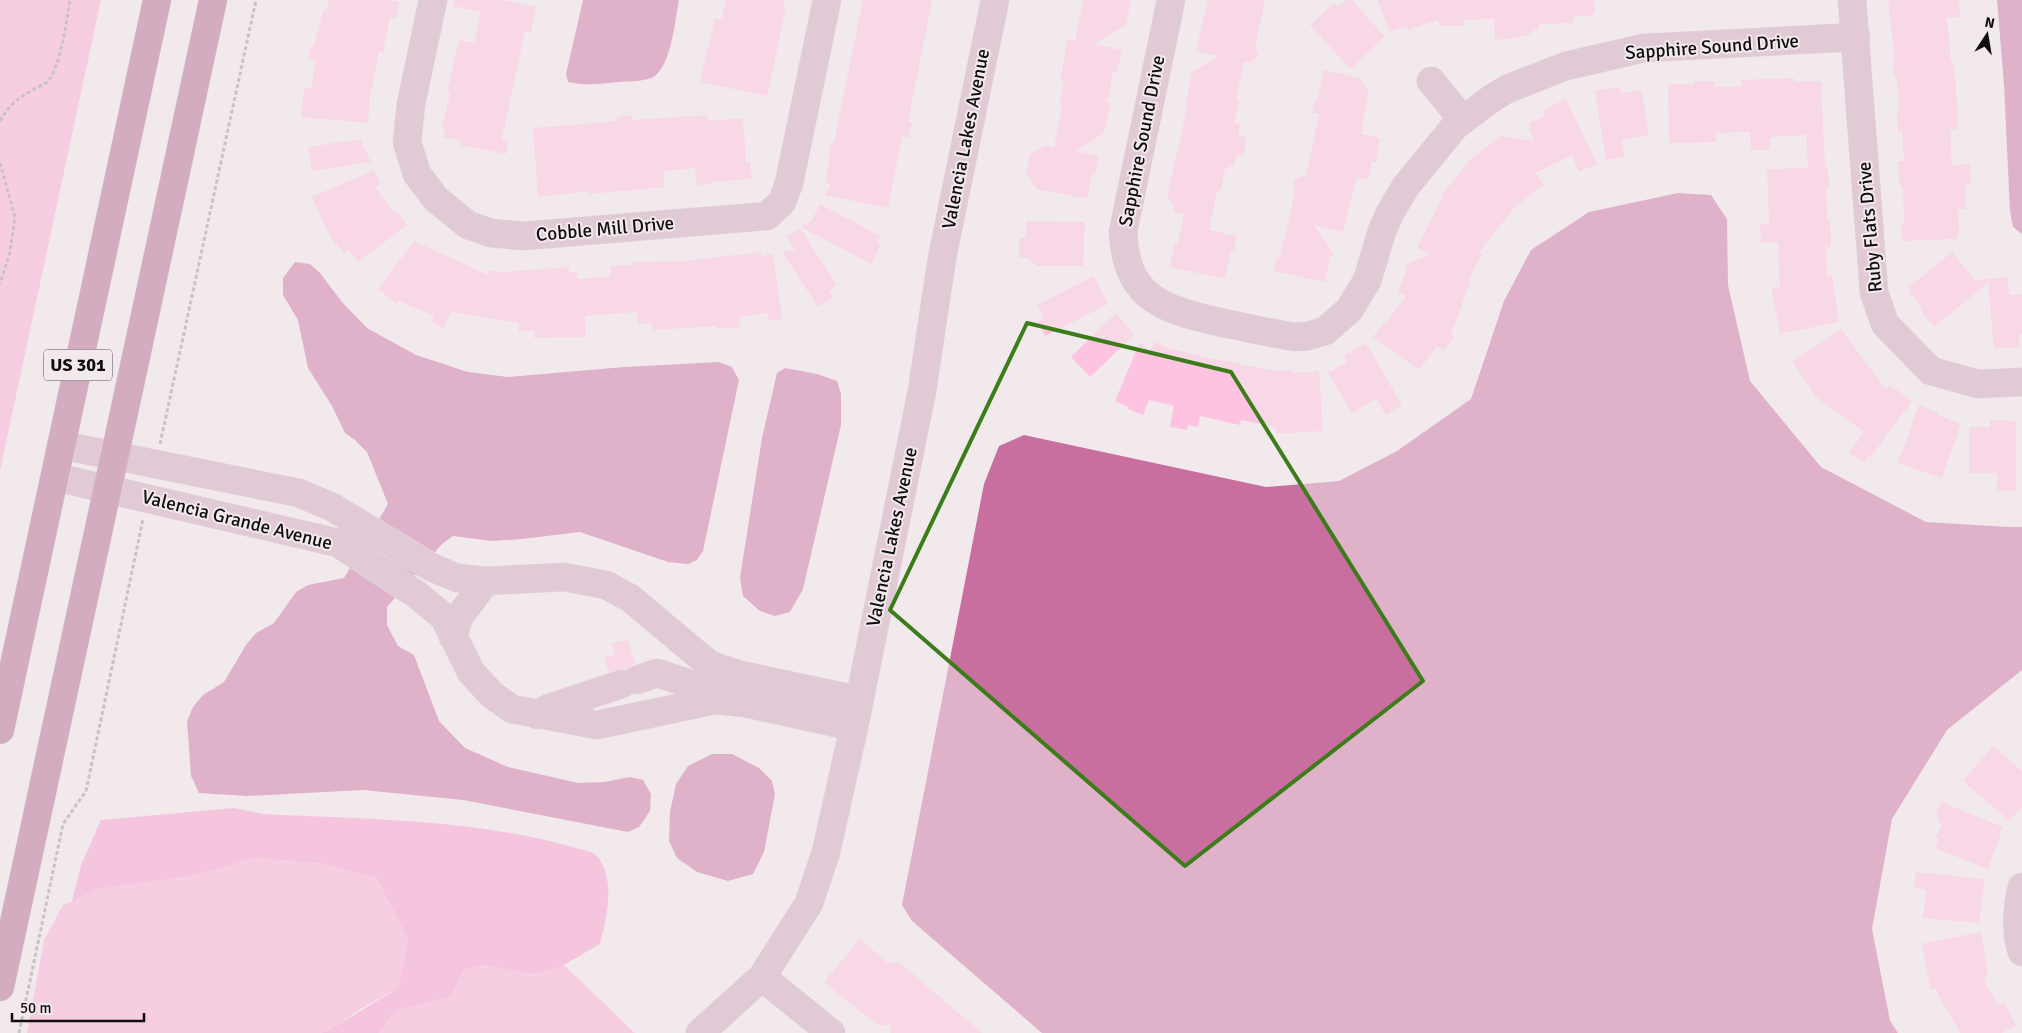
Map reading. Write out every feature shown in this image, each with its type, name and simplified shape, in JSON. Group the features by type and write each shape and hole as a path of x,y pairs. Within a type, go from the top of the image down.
{"main road":[{"name":"US 301","path":"0,730 157,0"},
{"name":"US 301","path":"0,987 113,456 213,0"}],"street":[{"name":"Cobble Mill Drive","path":"433,0 411,104 407,142 417,174 436,199 468,225 491,233 523,236 767,216 782,202 789,183 827,0"},
{"name":"Valencia Lakes Avenue","path":"700,1033 762,977 809,903 826,852 854,727 922,391 942,258 995,0"},
{"name":"Sapphire Sound Drive","path":"1170,0 1123,232 1128,267 1136,282 1146,294 1162,306 1184,314 1295,337 1326,331 1349,310 1367,281 1382,231 1406,186 1455,126 1507,89 1566,66 1644,48 1856,37"},
{"name":"Ruby Flats Drive","path":"1852,0 1874,292 1885,324 1930,371 1978,384 2022,382"},
{"path":"1431,81 1463,120"},
{"name":"Valencia Grande Avenue","path":"61,445 299,494 332,507 431,567 457,578 486,581 564,577 606,586 630,598 710,665 741,675 858,700"},
{"name":"Valencia Grande Avenue","path":"55,477 338,543 416,594 444,617 471,672 492,695 512,709 597,725 715,700 757,706 854,727"},
{"path":"453,637 459,617 486,581"},
{"path":"537,715 549,708 657,672 757,706"},
{"path":"2022,888 2018,903 2019,944 2022,952"},
{"path":"762,977 832,1033"}],"path":[{"path":"0,121 15,101 47,82 54,70 70,0"},
{"path":"160,444 256,0"},
{"path":"0,163 15,217 10,252 0,284"},
{"path":"19,1033 63,824 86,791 145,513"}],"highlighted area":[{"path":"1027,323 1231,372 1423,681 1185,866 890,610"}],"shaded area":[{"path":"0,0 101,0 0,471"},
{"path":"583,0 679,0 669,51 661,70 655,76 642,80 599,84 568,82 566,74"},
{"path":"1997,0 2022,0 2022,234 2013,227 2010,211 2004,85"},
{"path":"1678,193 1711,195 1727,219 1728,285 1750,381 1821,467 1926,522 2022,527 2022,670 1947,730 1892,819 1872,929 1890,1021 1898,1033 1042,1033 912,921 902,905 984,484 999,446 1024,435 1266,487 1339,481 1397,451 1471,399 1504,301 1531,250 1589,212"},
{"path":"295,262 310,264 320,273 342,302 367,328 416,355 468,372 508,377 624,367 719,362 732,367 739,380 703,551 697,560 688,564 668,562 580,532 492,541 453,536 443,543 387,607 387,625 398,646 414,655 439,721 465,748 508,767 578,783 604,782 630,777 643,780 651,794 650,811 639,827 628,832 463,800 363,790 247,796 199,793 191,776 187,721 193,707 203,695 224,682 246,645 256,633 274,623 296,592 308,585 344,578 388,504 367,452 345,433 332,406 308,368 298,320 283,295 283,278"},
{"path":"785,368 817,374 837,381 841,394 841,425 803,589 790,612 775,616 760,611 743,596 740,578 762,438 777,373"},
{"path":"712,754 732,754 759,768 772,781 775,794 764,852 753,874 728,881 697,872 677,858 669,841 670,812 676,784 688,766"},
{"path":"234,808 263,814 379,819 456,825 532,837 588,851 595,854 603,865 608,887 607,911 600,944 562,966 532,974 485,965 464,970 451,996 396,1010 379,1033 320,1033 331,1029 398,988 408,939 377,879 325,864 256,858 190,876 98,889 72,901 81,865 101,820"},
{"path":"256,858 325,864 377,879 408,939 398,988 367,1005 331,1029 320,1033 27,1033 44,940 63,905 98,889 190,876"},
{"path":"485,965 532,974 564,965 635,1033 379,1033 396,1010 451,996 464,970"}],"building":[{"path":"329,0 388,0 399,2 396,18 390,17 383,52 379,51 370,97 368,123 301,117 304,88 311,89 316,60 308,59 311,45 314,46 323,10 327,11"},
{"path":"454,0 502,0 536,7 531,32 525,31 502,139 509,141 506,154 460,145 461,141 443,137 445,129 442,128 450,93 447,92 459,40 474,43 481,12 453,6"},
{"path":"726,0 785,0 783,8 786,8 767,96 700,82 715,18 722,19"},
{"path":"863,0 932,0 908,122 912,123 909,138 902,136 888,208 825,195 831,184 825,183 830,158 828,157 831,142 834,142"},
{"path":"1083,0 1131,0 1126,25 1094,44 1122,50 1117,73 1113,72 1107,102 1111,103 1104,133 1076,151 1099,156 1095,174 1092,173 1087,199 1037,189 1026,172 1030,155 1045,145 1054,147 1062,107 1059,103 1064,81 1060,80 1068,39 1075,40"},
{"path":"1208,0 1265,0 1255,48 1258,52 1257,58 1249,63 1244,62 1236,98 1239,102 1234,123 1240,124 1238,135 1247,137 1243,156 1237,155 1234,165 1225,169 1221,189 1217,192 1209,230 1237,236 1234,251 1231,250 1225,279 1170,267 1175,243 1178,243 1184,214 1173,212 1174,206 1167,197 1188,104 1186,103 1192,72 1219,56 1196,51"},
{"path":"1346,0 1352,0 1385,37 1350,69 1310,25 1334,3 1338,7"},
{"path":"1378,0 1594,0 1595,14 1591,14 1591,16 1573,16 1573,23 1539,24 1539,29 1534,29 1527,36 1495,40 1494,19 1464,20 1464,26 1439,26 1438,20 1408,30 1407,26 1389,32"},
{"path":"1888,0 1959,0 1961,17 1947,18 1951,60 1953,62 1956,83 1958,129 1950,130 1952,165 1970,164 1971,183 1965,184 1966,209 1958,209 1959,236 1956,236 1956,239 1902,241 1901,223 1904,223 1903,187 1900,187 1898,161 1904,161 1902,132 1898,133 1897,77 1894,78 1893,59 1895,59"},
{"path":"1324,70 1360,78 1369,92 1361,134 1380,138 1376,162 1372,162 1368,180 1357,178 1343,232 1314,225 1334,254 1330,257 1325,282 1274,271 1276,259 1280,257 1287,229 1295,189 1293,185 1300,176 1306,177 1319,114 1312,113 1314,101 1318,98"},
{"path":"1794,78 1794,82 1821,81 1825,167 1828,167 1829,188 1826,188 1831,247 1826,247 1827,277 1832,276 1839,322 1780,334 1771,288 1780,287 1778,242 1761,243 1760,224 1769,224 1767,169 1808,168 1806,135 1770,137 1770,150 1751,150 1750,132 1715,133 1716,142 1669,143 1668,84 1694,84 1694,81 1714,81 1714,87 1742,86 1742,80"},
{"path":"1620,87 1621,93 1640,90 1640,93 1642,93 1649,135 1622,140 1625,157 1606,160 1595,91"},
{"path":"1566,99 1597,164 1579,172 1572,155 1535,173 1544,184 1514,208 1479,253 1482,254 1468,281 1470,282 1451,335 1454,337 1444,351 1437,346 1419,370 1373,337 1406,296 1398,293 1407,269 1405,265 1430,255 1417,248 1442,198 1440,197 1469,161 1500,136 1534,141 1528,128 1530,126 1529,123 1545,116 1543,110"},
{"path":"632,115 632,120 707,115 708,121 743,118 746,162 750,162 752,179 697,185 695,168 663,171 665,187 589,194 589,191 538,197 533,128 617,121 617,117"},
{"path":"360,139 371,162 312,171 308,147"},
{"path":"374,170 381,185 375,187 407,225 358,262 349,250 344,254 331,238 312,197"},
{"path":"820,204 880,236 877,242 881,244 871,264 801,227 812,220"},
{"path":"1026,221 1085,222 1083,266 1037,266 1028,258 1019,257 1019,238 1026,238"},
{"path":"800,228 837,285 829,291 833,298 818,307 782,252 795,250 786,237"},
{"path":"414,241 488,275 489,270 502,272 569,267 569,272 577,272 578,279 611,276 610,266 633,265 633,262 684,261 761,252 761,256 773,254 782,319 768,321 767,313 739,317 740,327 716,329 716,326 653,330 652,323 638,324 637,312 585,316 586,337 534,338 534,330 519,332 518,323 451,312 444,328 431,322 434,316 399,301 397,304 378,289"},
{"path":"1952,252 1975,280 2008,277 2009,295 2022,294 2022,334 2019,334 2020,347 1994,349 1988,283 1934,327 1921,311 1923,309 1909,292 1911,290 1909,287"},
{"path":"1094,276 1108,304 1045,336 1038,322 1044,318 1037,305"},
{"path":"1116,313 1134,335 1090,377 1071,357"},
{"path":"1841,329 1886,390 1890,385 1912,401 1870,458 1868,457 1864,463 1849,453 1864,432 1817,398 1792,362"},
{"path":"1140,342 1150,351 1154,342 1200,356 1276,371 1293,370 1293,373 1319,371 1323,431 1276,434 1276,427 1241,420 1240,425 1200,416 1198,427 1188,425 1187,430 1170,427 1174,406 1149,400 1143,415 1128,409 1129,407 1115,401"},
{"path":"1366,343 1402,405 1386,415 1376,399 1352,413 1328,373 1347,362 1344,356"},
{"path":"1919,405 1938,412 1937,415 1961,424 1942,478 1898,463"},
{"path":"1990,420 2016,421 2016,491 1997,491 1997,473 1969,473 1969,427 1990,427"},
{"path":"628,640 635,664 626,669 609,672 604,657 615,655 612,643"},
{"path":"1993,746 2022,771 2022,807 2009,821 1963,781"},
{"path":"1941,802 2003,827 1988,869 1935,848 1939,838 1936,837 1941,826 1936,813"},
{"path":"1916,872 1985,879 1979,923 1923,918 1926,890 1914,888"},
{"path":"1981,932 1988,975 1984,981 1998,1005 2003,1002 2016,1025 2002,1033 1960,1033 1935,989 1931,990 1921,944"},
{"path":"860,939 888,963 899,962 982,1033 890,1033 890,1025 880,1026 870,1019 824,982"}]}
